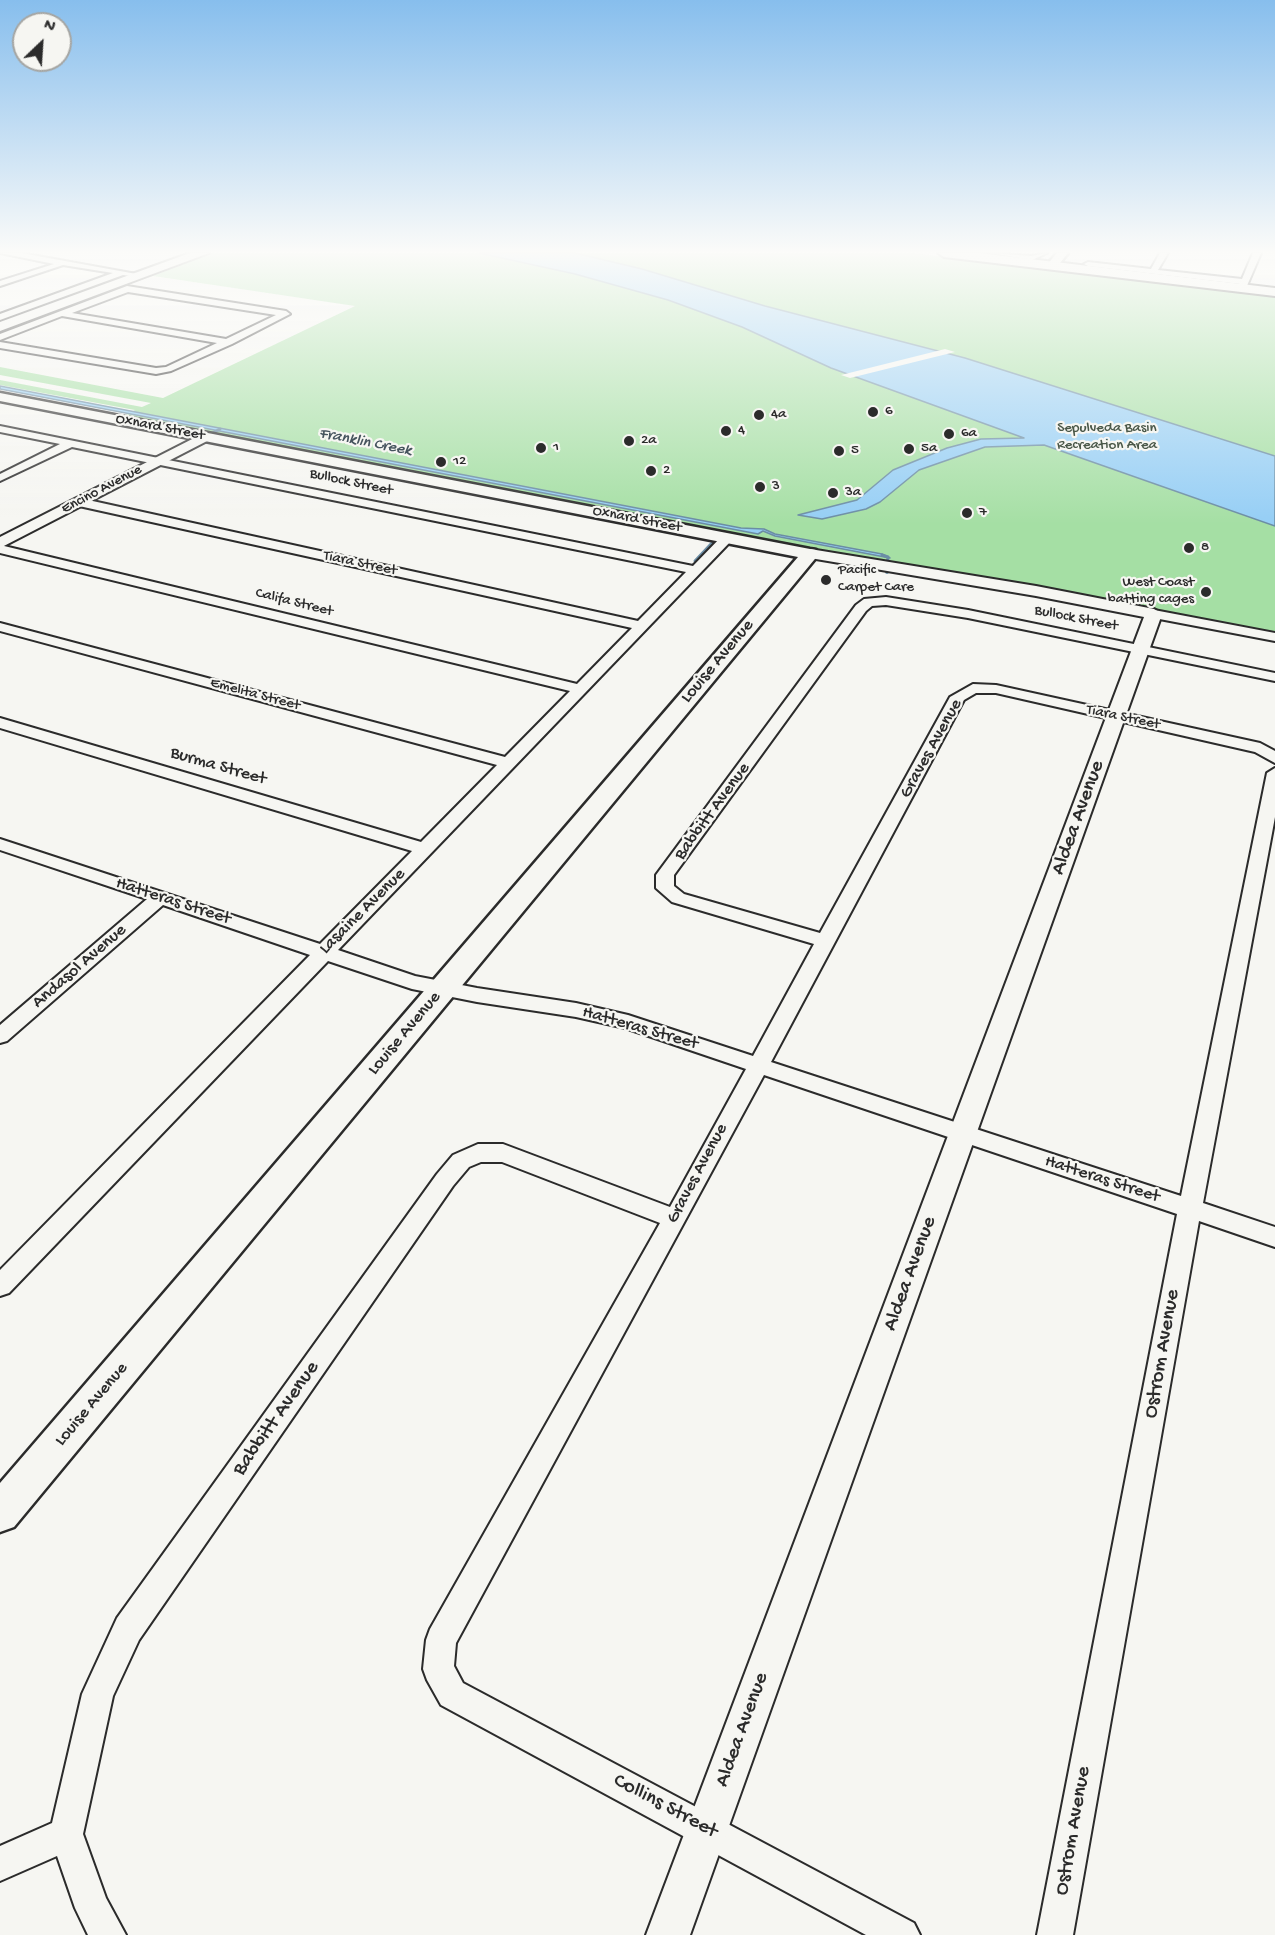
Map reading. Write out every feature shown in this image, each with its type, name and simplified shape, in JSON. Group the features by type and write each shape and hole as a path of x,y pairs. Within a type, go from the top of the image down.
{"main road":[{"name":"Oxnard Street","path":"0,397 810,554"},
{"name":"Louise Avenue","path":"0,1514 810,554"}],"street":[{"path":"0,345 156,371 168,369 226,343"},
{"name":"Bullock Street","path":"0,429 694,570"},
{"name":"Encino Avenue","path":"0,543 204,436"},
{"path":"0,478 72,443"},
{"name":"Tiara Street","path":"79,502 642,626"},
{"name":"Lasaine Avenue","path":"0,1286 727,538"},
{"name":"Califa Street","path":"0,549 580,689"},
{"name":"Oxnard Street","path":"810,554 1036,591 1275,637"},
{"name":"Bullock Street","path":"869,602 886,601 968,614 1275,677"},
{"name":"Babbitt Avenue","path":"826,940 678,898 664,888 665,875 861,608 869,602"},
{"name":"Aldea Avenue","path":"668,1935 1154,614"},
{"name":"Emelita Street","path":"0,627 510,763"},
{"name":"Tiara Street","path":"973,688 996,689 1260,748 1274,762"},
{"name":"Graves Avenue","path":"438,1669 441,1640 675,1219 958,697 973,688"},
{"name":"Burma Street","path":"0,723 426,849"},
{"name":"Ostrom Avenue","path":"1055,1935 1274,762"},
{"name":"Hatteras Street","path":"4,850 160,898 412,982 604,1015 1275,1237"},
{"name":"Andasol Avenue","path":"0,1036 160,898"},
{"name":"Babbitt Avenue","path":"66,1834 98,1694 128,1629 445,1179 461,1161 478,1153 503,1153 675,1219"},
{"name":"Collins Street","path":"438,1669 452,1694 902,1935"},
{"path":"0,1864 66,1834 92,1908 108,1935"}],"green space":[{"name":"Sepulveda Basin Recreation Area","path":"277,343 1275,343 1275,633 1026,586 872,561 121,417 135,410 0,385 0,380 142,407 151,403 0,375 0,367 163,398"}],"water":[{"path":"777,343 908,343 965,358 1275,456 1275,526 1044,445 985,447 919,470 880,502 866,509 822,519 798,515 857,500 893,470 947,448 981,439 1024,438 831,368"},
{"path":"0,386 741,528 764,529 775,534 882,554 890,558 775,536 763,531 758,534 0,389"}],"pier":[{"path":"945,349 955,352 850,378 841,375"}],"waterway":[{"path":"205,437 220,429"},
{"path":"695,561 711,544 721,540"},
{"path":"882,555 888,557 887,566"},
{"path":"887,572 888,564"}],"place":[{"name":"6","path":"873,412"},
{"name":"4a","path":"759,415"},
{"name":"4","path":"726,431"},
{"name":"6a","path":"949,434"},
{"name":"2a","path":"629,441"},
{"name":"1","path":"541,448"},
{"name":"5a","path":"909,449"},
{"name":"5","path":"839,451"},
{"name":"12","path":"441,462"},
{"name":"2","path":"651,471"},
{"name":"3","path":"760,487"},
{"name":"3a","path":"833,493"},
{"name":"7","path":"967,513"},
{"name":"8","path":"1189,548"},
{"name":"Pacific Carpet Care","path":"826,580"},
{"name":"West Coast batting cages","path":"1206,592"}],"water label":[{"name":"Franklin Creek","path":"365,443"}]}
